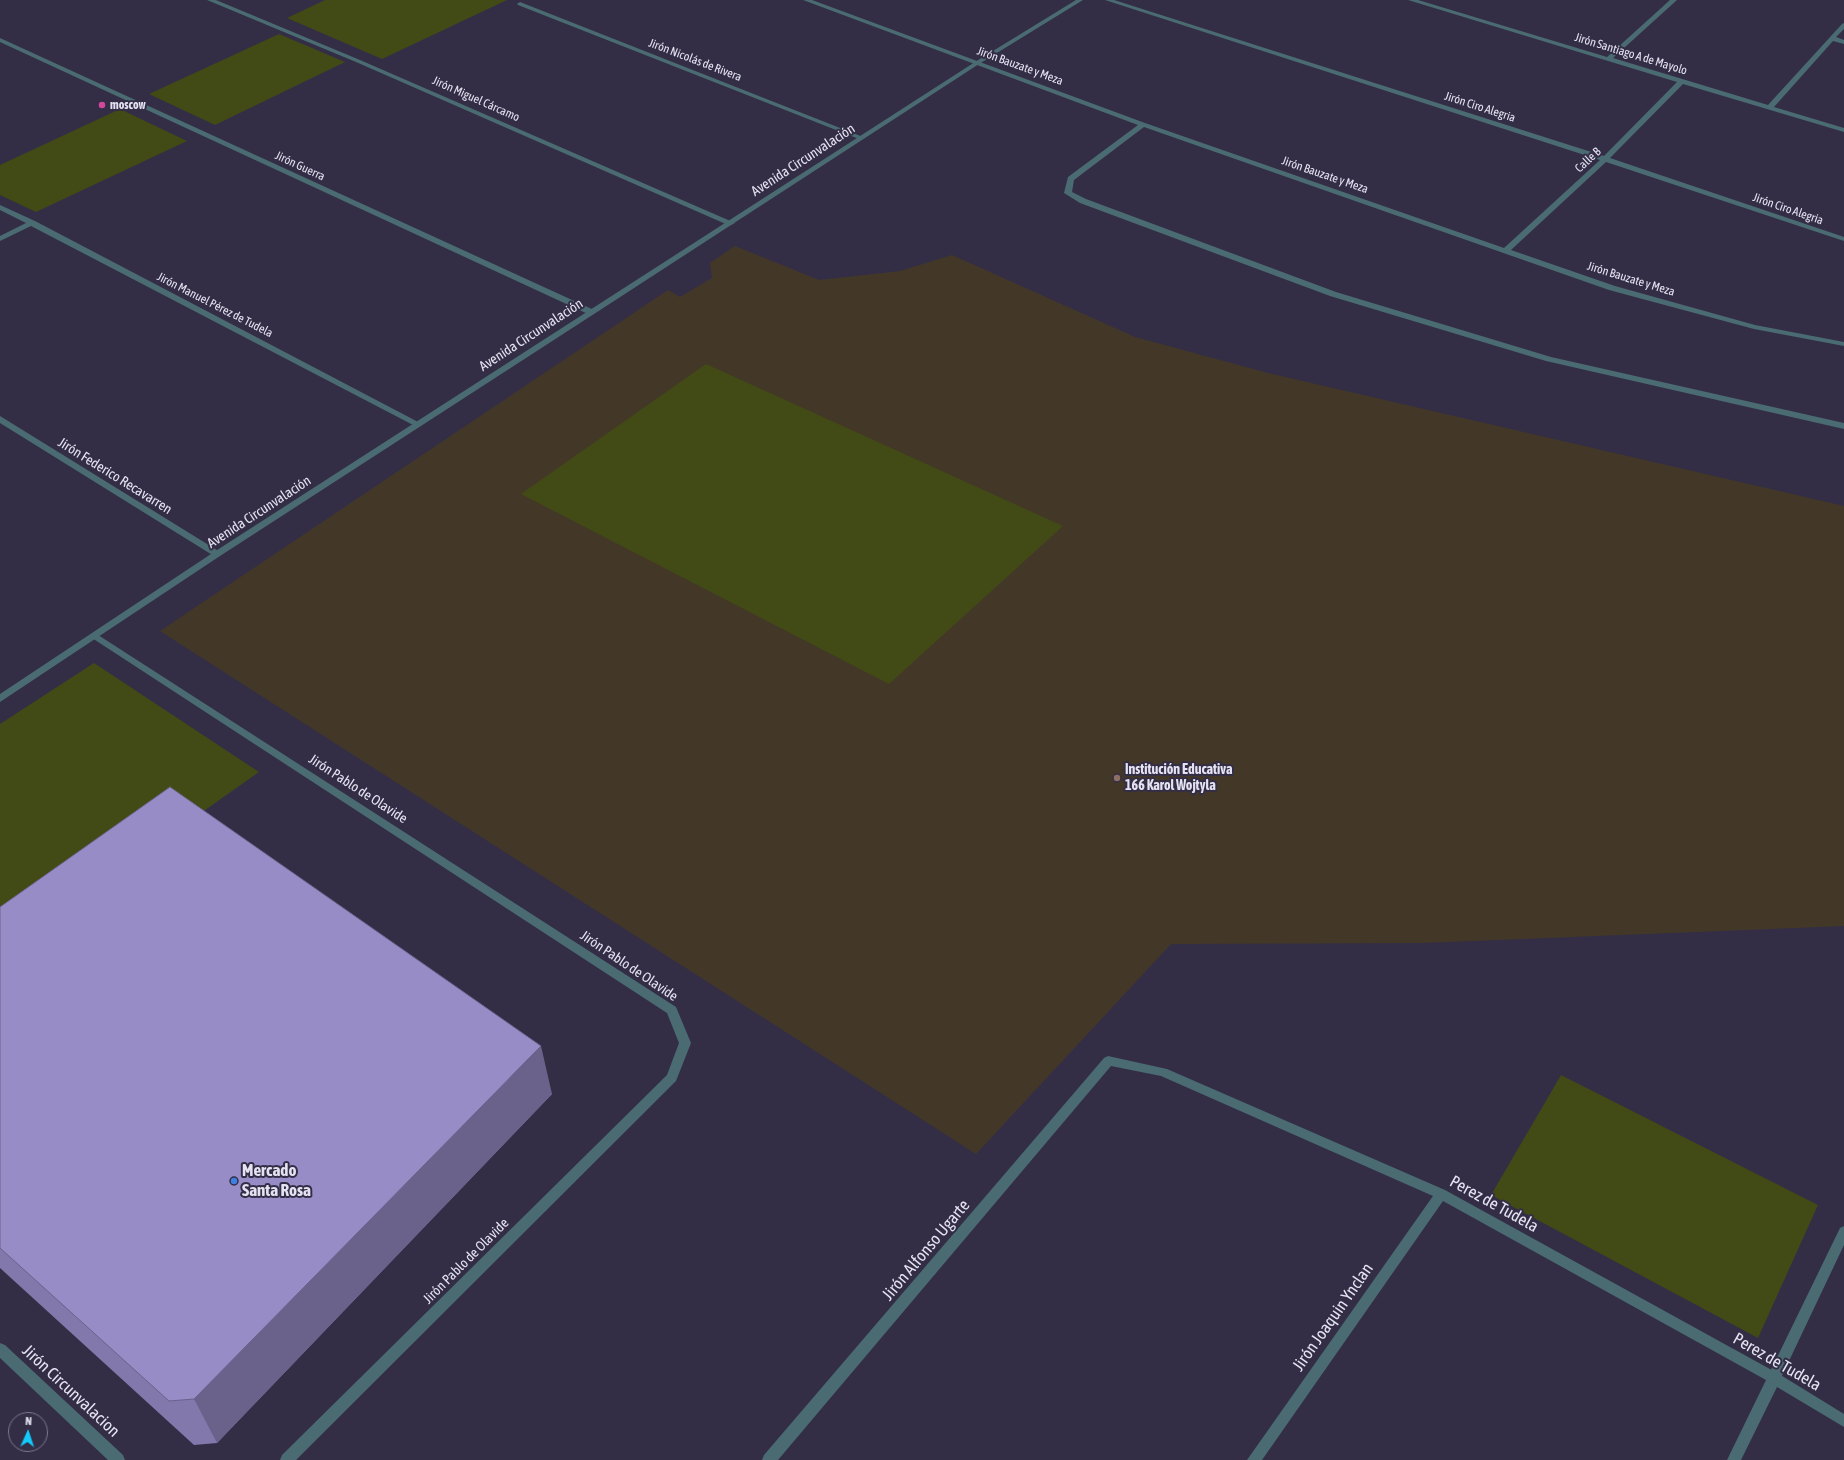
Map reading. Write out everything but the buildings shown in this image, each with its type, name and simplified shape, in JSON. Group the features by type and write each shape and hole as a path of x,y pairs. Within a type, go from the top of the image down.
{"street":[{"name":"Jirón Miguel Cárcamo","path":"210,0 358,61 731,224"},
{"name":"Jirón Bauzate y Meza","path":"806,0 1143,124 1612,288 1754,327 1844,344"},
{"name":"Avenida Circunvalación","path":"0,699 217,554 590,312 731,224 977,63 1080,0"},
{"name":"Jirón Ciro Alegria","path":"1108,0 1605,159 1844,239"},
{"name":"Jirón Santiago A de Mayolo","path":"1411,0 1844,130"},
{"path":"1608,59 1674,0"},
{"name":"Jirón Nicolás de Rivera","path":"524,2 861,138"},
{"path":"1769,108 1844,25"},
{"path":"1832,38 1844,42"},
{"name":"Jirón Guerra","path":"0,40 590,312"},
{"name":"Calle B","path":"1505,251 1605,159 1682,81"},
{"path":"1143,124 1071,179 1068,193 1083,201 1333,294 1541,356 1844,426"},
{"name":"Jirón Manuel Pérez de Tudela","path":"0,207 418,424"},
{"path":"0,239 32,223"},
{"name":"Jirón Federico Recavarren","path":"0,419 217,554"},
{"name":"Jirón Pablo de Olavide","path":"95,636 672,1010 685,1043 672,1078 287,1460"},
{"name":"Perez de Tudela","path":"1108,1061 1163,1072 1441,1194 1774,1378 1844,1421"},
{"name":"Jirón Alfonso Ugarte","path":"769,1460 1108,1061"},
{"name":"Jirón Joaquin Ynclan","path":"1254,1460 1441,1194"},
{"path":"1734,1460 1844,1232"},
{"name":"Jirón Circunvalacion","path":"0,1349 118,1460"}],"shaded area":[{"name":"Institución Educativa 166 Karol Wojtyla","path":"735,246 819,280 900,271 952,255 1135,337 1268,373 1844,506 1844,926 1423,943 1171,944 976,1154 160,631 668,290 680,297 712,278 710,263"}],"green space":[{"path":"325,0 507,0 382,59 287,18"},
{"path":"279,34 345,62 215,125 149,94"},
{"path":"120,109 187,141 36,212 0,195 0,165"},
{"path":"706,364 1063,526 889,684 521,494"},
{"path":"94,663 259,772 58,914 0,959 0,724"},
{"path":"1561,1075 1818,1205 1758,1338 1491,1195"}],"place":[{"name":"moscow","path":"102,105"},
{"name":"Institución Educativa 166 Karol Wojtyla","path":"1117,778"},
{"name":"Mercado Santa Rosa","path":"234,1181"}]}
